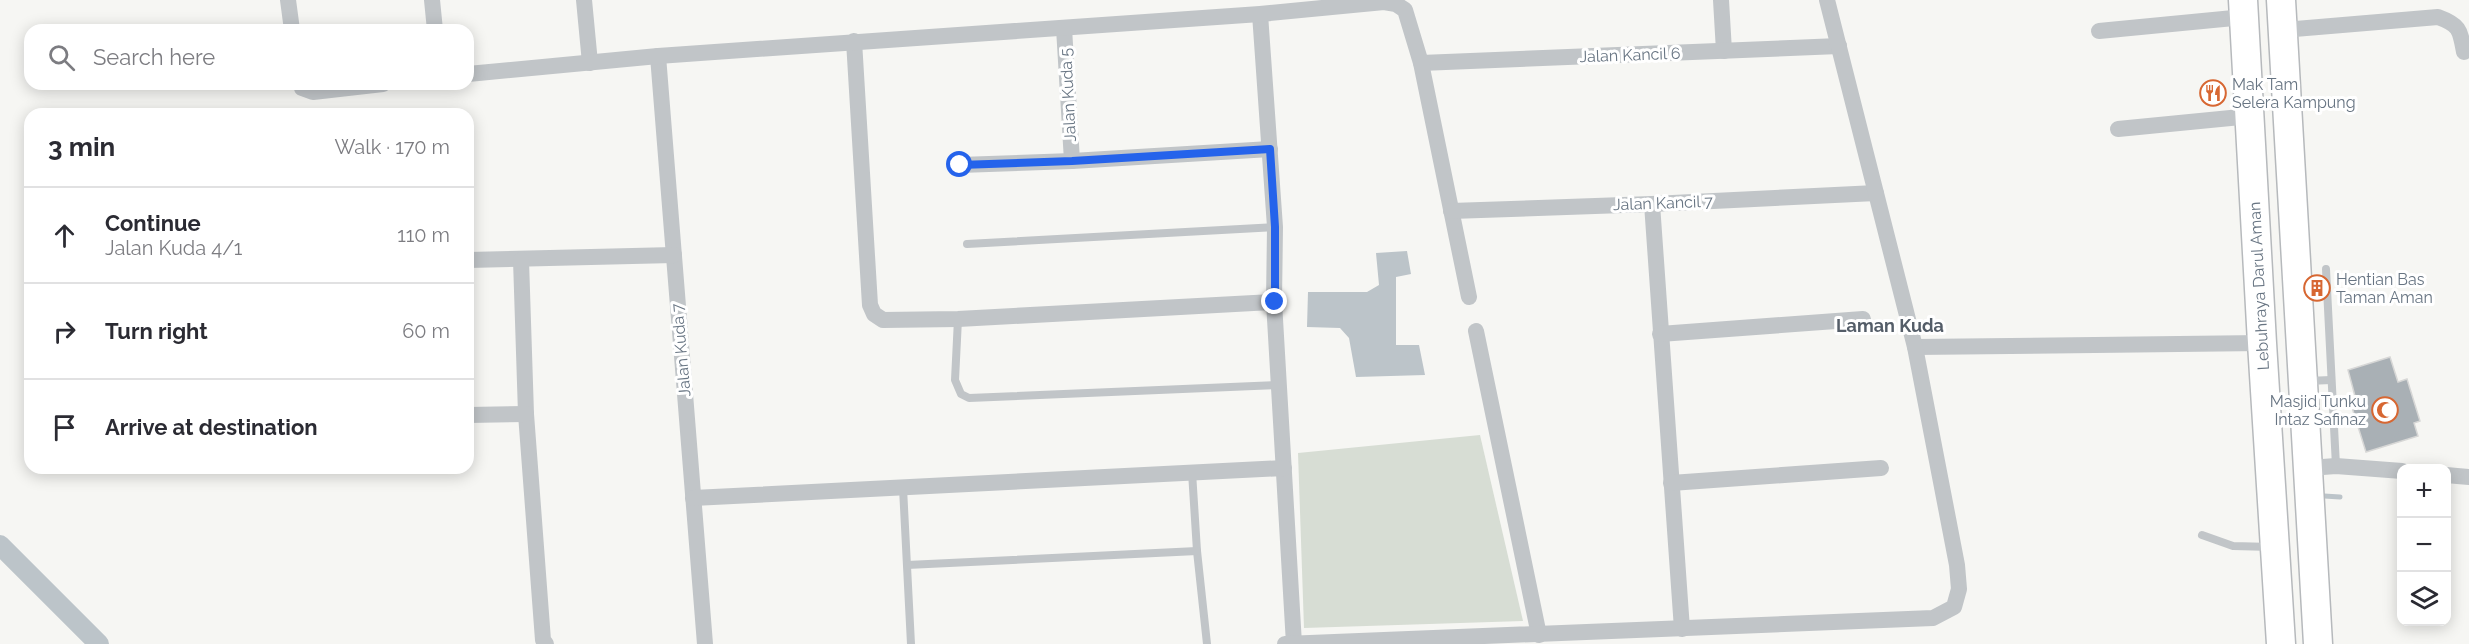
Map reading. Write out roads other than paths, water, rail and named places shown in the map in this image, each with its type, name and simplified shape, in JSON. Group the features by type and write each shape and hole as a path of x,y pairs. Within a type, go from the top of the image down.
{"highway":[{"path":"2281,0 2317,381 2322,467 2318,644"},
{"name":"Lebuhraya Darul Aman","path":"2244,8 2262,343 2282,644"}],"street":[{"path":"288,0 291,24"},
{"path":"432,0 434,24"},
{"path":"584,0 590,63"},
{"path":"1721,0 1724,51"},
{"path":"1285,644 1933,618 1954,607 1959,589 1957,565 1915,347 1827,0"},
{"path":"474,73 854,41 1260,14 1384,2 1396,4 1405,10 1421,63 1469,297"},
{"path":"2099,31 2244,8"},
{"path":"1260,14 1275,227 1275,302 1294,644"},
{"path":"2283,30 2438,17 2451,22 2460,31 2464,52"},
{"name":"Jalan Kuda 5","path":"1064,28 1072,161"},
{"path":"854,41 870,304 874,314 883,320 958,319 1275,302"},
{"name":"Jalan Kancil 6","path":"1421,63 1839,46"},
{"name":"Jalan Kuda 7","path":"658,56 705,644"},
{"path":"309,90 313,92 336,90"},
{"path":"2118,129 2251,116"},
{"path":"960,165 1270,149"},
{"name":"Jalan Kancil 7","path":"1451,211 1876,193"},
{"path":"1652,204 1682,629"},
{"path":"474,260 674,255"},
{"path":"520,260 526,414 543,640 546,644"},
{"path":"1660,334 1863,319"},
{"path":"1476,331 1539,635"},
{"path":"1915,347 2262,343"},
{"path":"474,415 526,414"},
{"path":"2322,467 2397,471"},
{"path":"693,498 1284,468"},
{"path":"1671,483 1881,468"},
{"path":"2451,475 2469,477"}],"lane":[{"path":"967,244 1275,227"},
{"path":"2317,381 2326,268"},
{"path":"958,319 956,380 961,394 969,398 1279,385"},
{"path":"1192,471 1197,551 1207,644"},
{"path":"903,488 911,644"},
{"path":"2202,535 2233,546 2275,547"},
{"path":"906,565 1197,551"}],"waterway":[{"path":"2324,496 2340,497"},
{"path":"0,545 99,644"}],"place":[{"name":"Mak Tam Selera Kampung","path":"2213,93"},
{"name":"Hentian Bas Taman Aman","path":"2317,288"},
{"name":"Masjid Tunku Intaz Safinaz","path":"2385,410"}],"district":[{"name":"Laman Kuda","path":"1890,325"}]}
